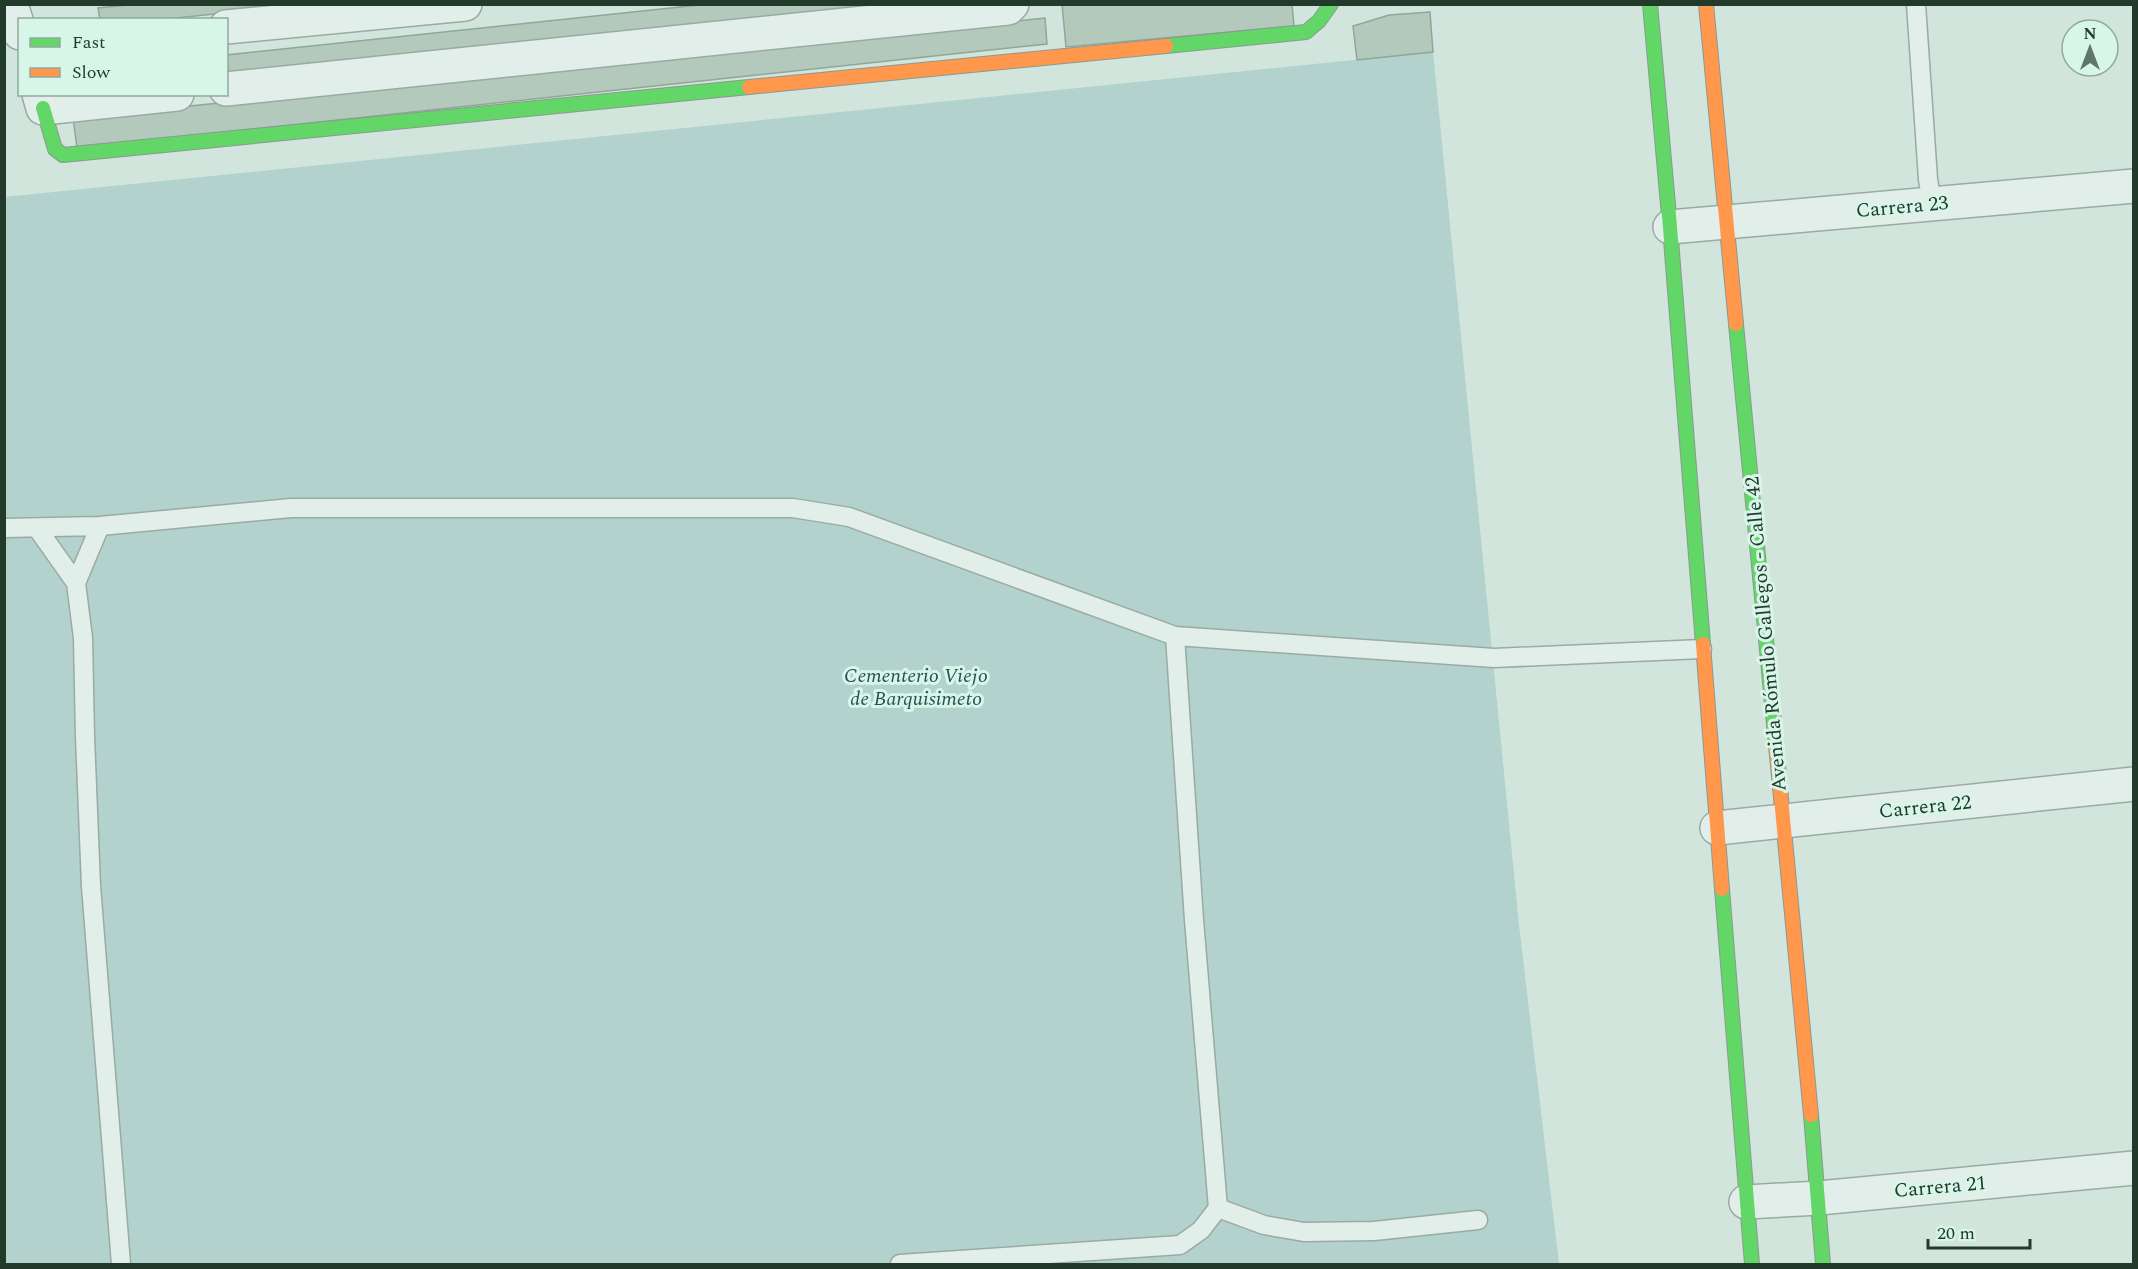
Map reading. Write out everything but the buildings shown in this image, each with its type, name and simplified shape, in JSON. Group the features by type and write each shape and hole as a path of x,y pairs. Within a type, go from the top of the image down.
{"street":[{"path":"11,4 18,27"},
{"path":"228,27 465,4"},
{"path":"228,89 996,10 1008,8 1012,4"},
{"path":"138,96 41,101 55,149 63,156 1306,32 1319,21 1331,4"},
{"path":"1650,4 1670,227 1752,1264"},
{"name":"Avenida Rómulo Gallegos - Calle 42","path":"1706,4 1819,1198 1823,1264"},
{"name":"Carrera 23","path":"1670,227 2133,186"},
{"name":"Carrera 22","path":"1717,828 2133,784"},
{"name":"Carrera 21","path":"1746,1202 1819,1198 2133,1168"}],"lane":[{"path":"1916,4 1928,179 1932,204"},
{"path":"4,528 100,526 291,508 793,508 849,517 1175,636 1494,658 1702,649"},
{"path":"76,583 100,526"},
{"path":"37,528 76,583 83,638 84,737 91,886 121,1264"},
{"path":"900,1264 1180,1245 1201,1230 1218,1208 1194,920 1175,636"},
{"path":"1218,1208 1264,1225 1304,1233 1374,1231 1478,1220"}],"green space":[{"name":"Cementerio Viejo de Barquisimeto","path":"1433,52 1519,925 1559,1264 5,1264 4,197"}],"traffic: fast":[{"path":"1166,46 1306,32 1319,21 1331,4"},
{"path":"1650,4 1703,644"},
{"path":"43,108 55,149 63,155 749,87"},
{"path":"1736,324 1776,745"},
{"path":"1722,889 1752,1264"},
{"path":"1811,1115 1823,1264"}],"traffic: slow":[{"path":"1706,4 1736,324"},
{"path":"749,87 1166,46"},
{"path":"1703,644 1722,889"},
{"path":"1776,745 1811,1115"}]}
